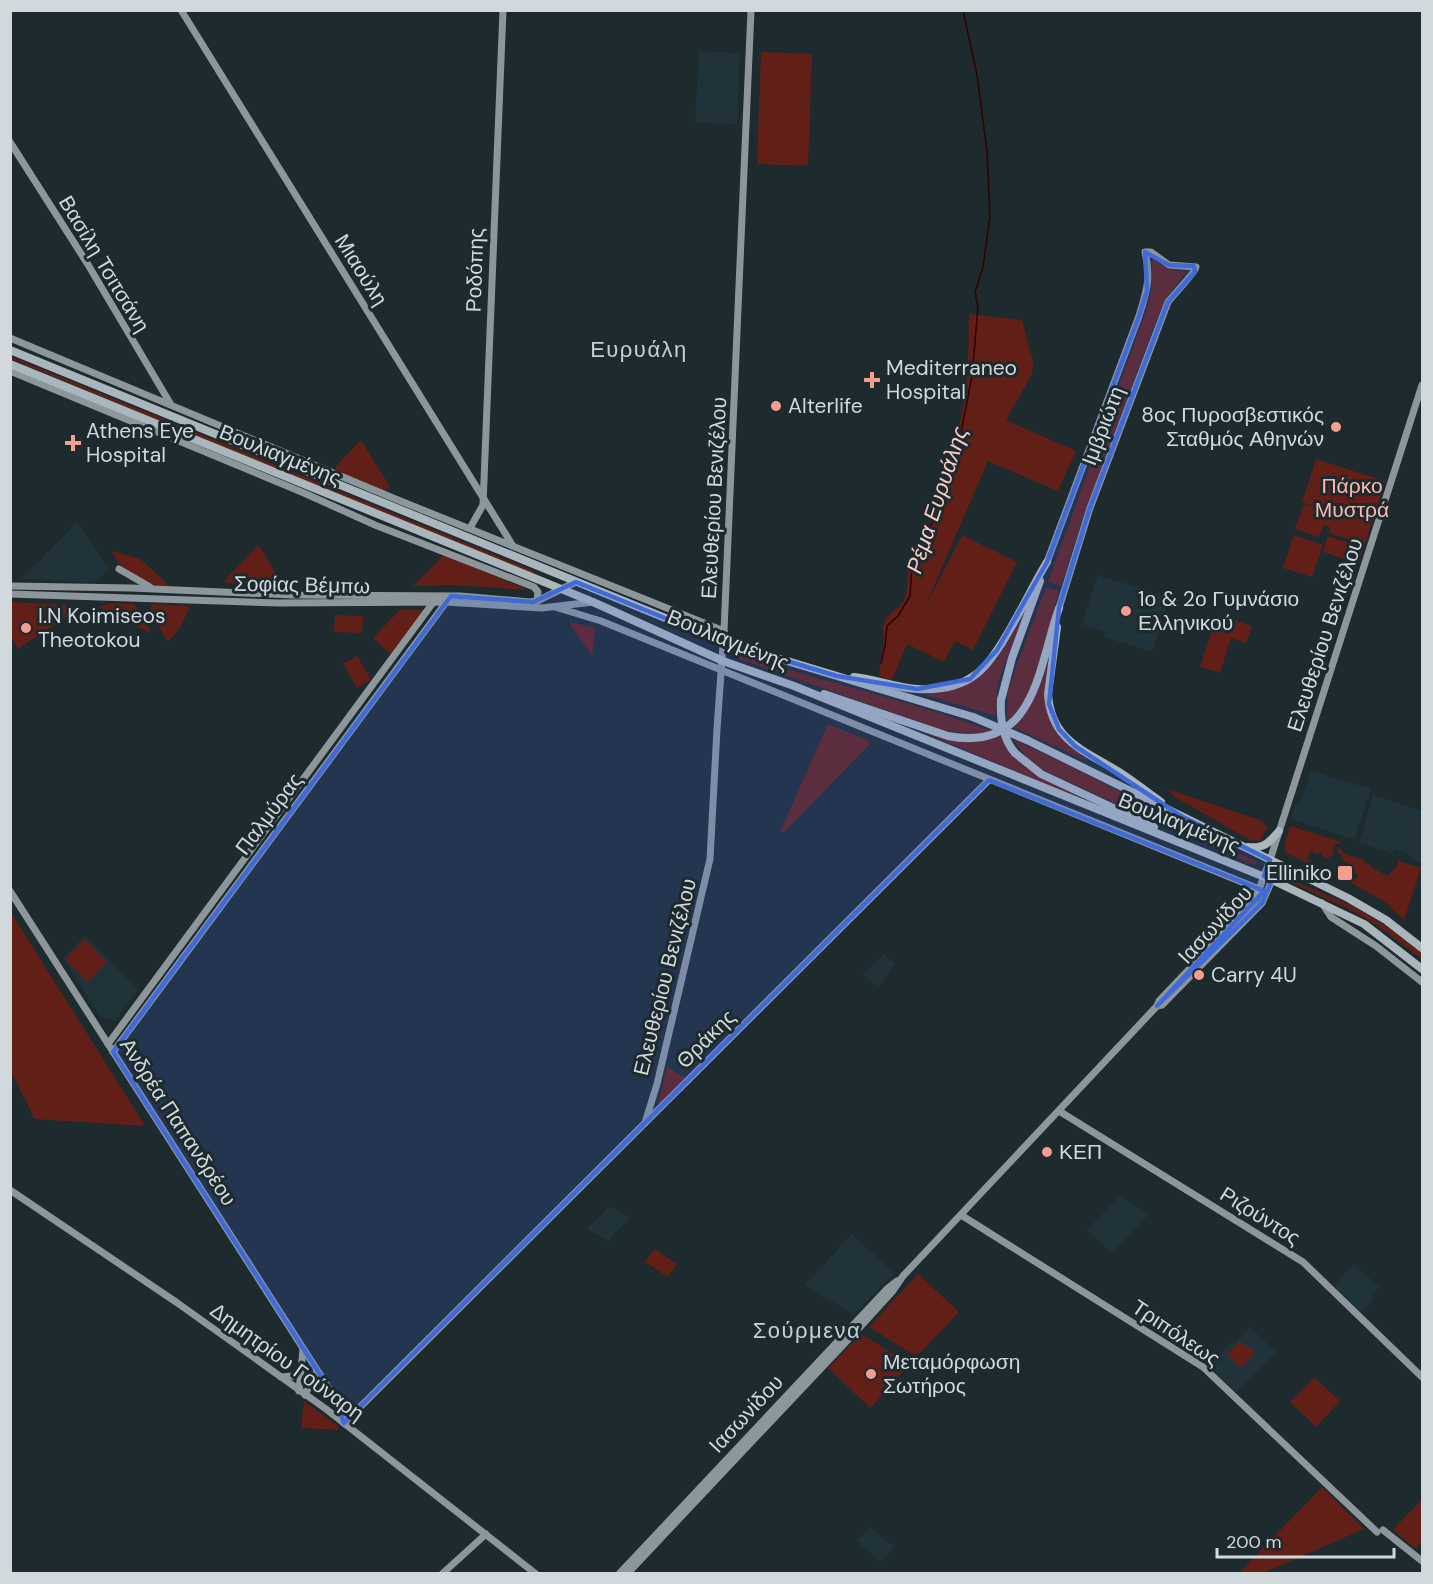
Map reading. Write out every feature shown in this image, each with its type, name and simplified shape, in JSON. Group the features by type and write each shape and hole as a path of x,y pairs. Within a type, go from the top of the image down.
{"main road":[{"name":"Βουλιαγμένης","path":"10,350 724,642 973,717 1027,740 1370,910 1422,948"},
{"name":"Βουλιαγμένης","path":"10,364 593,602 723,661 794,686 1268,878 1364,924 1422,969"},
{"path":"837,676 874,679 917,689 941,688 970,679 981,671 997,650 1047,562"},
{"path":"1047,562 1012,658 1001,700 1004,734 1015,753 1041,774 1166,832 1191,847"},
{"path":"794,686 839,698 941,735 966,738 993,735 1013,722 1030,701 1059,608"},
{"path":"1059,608 1048,694 1054,721 1064,736 1075,746 1119,772 1181,816"},
{"path":"1241,846 1262,847 1279,831"}],"street":[{"name":"Μιαούλη","path":"181,10 513,546"},
{"name":"Ροδόπης","path":"470,528 481,510 483,498 503,10"},
{"name":"Ελευθερίου Βενιζέλου","path":"645,1123 657,1084 710,859 724,642 751,10"},
{"name":"Βασίλη Τσιτσάνη","path":"10,142 92,272 170,404"},
{"name":"Ιμβριώτη","path":"1047,562 1139,316 1147,290 1149,269 1145,252 1150,252 1169,264 1196,267 1195,272 1168,302 1089,508 1059,608"},
{"path":"10,338 724,631"},
{"path":"10,371 304,493 375,525 534,587 538,592 537,601"},
{"name":"Ελευθερίου Βενιζέλου","path":"1270,860 1422,386"},
{"path":"494,538 501,533 502,528"},
{"path":"119,569 139,582 156,589"},
{"path":"537,601 576,582"},
{"name":"Σοφίας Βέμπω","path":"10,586 292,595 438,595 449,599 542,609 593,602"},
{"name":"Σοφίας Βέμπω","path":"10,594 278,603 434,602 449,599 537,601"},
{"name":"Παλμύρας","path":"108,1044 438,595"},
{"name":"Παλμύρας","path":"113,1052 449,599"},
{"path":"555,607 601,621 1259,889"},
{"path":"711,626 720,622 725,616"},
{"name":"Θράκης","path":"344,1423 989,780"},
{"name":"Ιασωνίδου","path":"1157,1006 1162,1005 1262,903 1270,860"},
{"name":"Ιασωνίδου","path":"619,1574 1157,1006 1159,1000 1255,900 1259,889 1268,878"},
{"name":"Ανδρέα Παπανδρέου","path":"10,891 335,1398 344,1423"},
{"path":"1322,903 1331,917 1385,953 1422,982"},
{"name":"Ριζούντος","path":"1059,1111 1303,1262 1422,1377"},
{"name":"Δημητρίου Γούναρη","path":"10,1190 176,1302 344,1423 536,1574"},
{"name":"Τριπόλεως","path":"961,1215 1203,1367 1380,1532 1422,1561"},
{"name":"Ιασωνίδου","path":"627,1574 860,1327 892,1292 899,1280"},
{"path":"302,1393 303,1349"},
{"path":"280,1377 293,1376 302,1367"},
{"path":"302,1393 317,1371"},
{"path":"442,1574 486,1534"}],"highlighted area":[{"path":"1145,252 1169,265 1194,266 1195,272 1168,302 1090,508 1059,608 1049,704 1059,729 1075,746 1181,816 1270,860 1264,876 1272,880 1262,903 1157,1006 1264,891 989,780 344,1423 335,1398 113,1052 451,596 533,602 576,582 724,642 837,676 917,689 970,679 997,650 1047,562 1139,316 1147,290"}],"shaded area":[{"path":"699,51 740,53 737,124 695,123"},
{"path":"77,522 109,568 96,582 22,579"},
{"name":"1ο & 2ο Γυμνάσιο Ελληνικού","path":"1098,575 1170,598 1152,652 1104,637 1105,632 1082,624"},
{"path":"1311,771 1371,789 1355,837 1352,839 1291,819 1296,803 1300,804"},
{"path":"1373,795 1422,811 1422,863 1413,860 1409,854 1394,849 1393,854 1359,843"},
{"path":"85,936 138,990 114,1021 101,1017 63,958"},
{"path":"884,954 895,964 878,987 863,975"},
{"path":"1120,1196 1149,1214 1112,1253 1087,1230"},
{"path":"609,1206 630,1218 608,1241 587,1229"},
{"path":"852,1234 894,1273 854,1315 805,1285"},
{"path":"1354,1264 1379,1287 1372,1295 1371,1302 1361,1312 1334,1286"},
{"path":"1250,1327 1276,1352 1236,1393 1208,1366"},
{"path":"870,1526 887,1542 896,1546 880,1562 857,1541"}],"green space":[{"path":"761,52 812,54 808,166 757,164"},
{"path":"1152,259 1168,269 1186,272 1169,294 1158,315 1081,523 1061,586 1048,582 1146,311 1151,290"},
{"path":"969,314 1022,320 1033,362 1032,374 1006,420 1076,451 1058,491 988,461 925,607 962,535 1017,562 973,650 955,641 944,662 907,644 892,680 879,676 884,637 883,626 886,618 904,602 908,570 932,517 954,450 968,370"},
{"path":"10,356 534,571 533,575 11,359"},
{"path":"360,441 389,485 386,491 336,471 336,466"},
{"name":"Πάρκο Μυστρά","path":"1316,459 1385,481 1365,544 1329,533 1330,527 1324,525 1319,537 1295,529 1304,504 1329,511 1302,502"},
{"path":"1294,535 1323,545 1312,577 1283,568"},
{"path":"1328,536 1364,548 1359,564 1323,552"},
{"path":"257,546 260,547 280,581 279,584 276,586 225,583 225,580"},
{"path":"113,551 140,559 170,586 152,584 129,573 117,560"},
{"path":"444,555 528,590 455,585 413,586"},
{"path":"1046,587 1059,591 1031,692 1007,724 1007,692"},
{"path":"11,602 83,606 18,649 11,637"},
{"path":"107,604 134,604 152,633 120,620 100,607"},
{"path":"152,604 189,606 181,625 168,642 149,610"},
{"path":"400,610 424,610 391,655 373,638"},
{"path":"1026,610 1001,673 997,689 996,716 923,694 962,686 976,679 998,657"},
{"path":"335,615 363,616 362,633 334,632"},
{"path":"1217,615 1252,626 1246,643 1231,638 1220,673 1200,667"},
{"path":"570,622 595,628 592,656 570,624"},
{"path":"736,653 991,731 974,735 942,730 734,657"},
{"path":"357,656 371,679 357,688 343,664"},
{"path":"1048,658 1046,693 1049,717 1062,738 1089,762 1013,727 1031,703"},
{"path":"901,723 954,740 977,740 1000,734 1006,745 1022,763 1073,793 1072,795"},
{"path":"828,724 869,741 870,744 782,832 781,830"},
{"path":"1012,739 1072,767 1257,862 1255,865 1193,839 1041,769 1030,761"},
{"path":"1167,789 1260,820 1267,827 1260,841 1250,840 1175,797"},
{"path":"1290,826 1341,842 1336,843 1332,850 1334,852 1329,858 1322,856 1320,852 1318,855 1311,851 1307,859 1317,865 1316,867 1286,853 1284,846"},
{"path":"1337,846 1345,854 1363,860 1388,876 1399,861 1421,868 1404,920 1385,902 1347,881 1356,879 1358,875 1351,865 1342,860 1343,856 1338,854"},
{"path":"1282,876 1355,907 1394,931 1422,953 1422,959 1378,926 1353,911 1281,878"},
{"path":"10,911 144,1124 143,1126 35,1119 11,1072"},
{"path":"84,939 107,962 87,982 65,959"},
{"path":"667,1067 687,1079 657,1108"},
{"path":"654,1249 677,1264 668,1277 645,1262"},
{"path":"918,1274 959,1312 920,1353 914,1355 869,1327"},
{"path":"861,1334 910,1364 870,1408 828,1368"},
{"path":"1240,1341 1253,1350 1252,1356 1240,1368 1227,1354"},
{"path":"1314,1377 1340,1401 1316,1427 1290,1402"},
{"path":"304,1401 339,1427 338,1430 301,1428"},
{"path":"1322,1487 1364,1529 1263,1573 1239,1573"},
{"path":"1422,1499 1422,1541 1416,1549 1393,1530"}],"waterway":[{"name":"Ρέμα Ευρυάλης","path":"881,663 887,626 898,616 910,596 912,565 933,520 959,443 972,376 978,307 975,292 983,267 990,216 987,151 977,75 963,10"}],"place":[{"name":"Mediterraneo Hospital","path":"872,380"},
{"name":"Alterlife","path":"776,406"},
{"name":"8ος Πυροσβεστικός Σταθμός Αθηνών","path":"1336,427"},
{"name":"Athens Eye Hospital","path":"73,443"},
{"name":"1ο & 2ο Γυμνάσιο Ελληνικού","path":"1126,611"},
{"name":"I.N Koimiseos Theotokou","path":"26,628"},
{"name":"Elliniko","path":"1345,873"},
{"name":"Carry 4U","path":"1199,975"},
{"name":"ΚΕΠ","path":"1047,1152"},
{"name":"Μεταμόρφωση Σωτήρος","path":"871,1374"}],"district":[{"name":"Ευρυάλη","path":"639,349"},
{"name":"Σούρμενα","path":"807,1330"}]}
